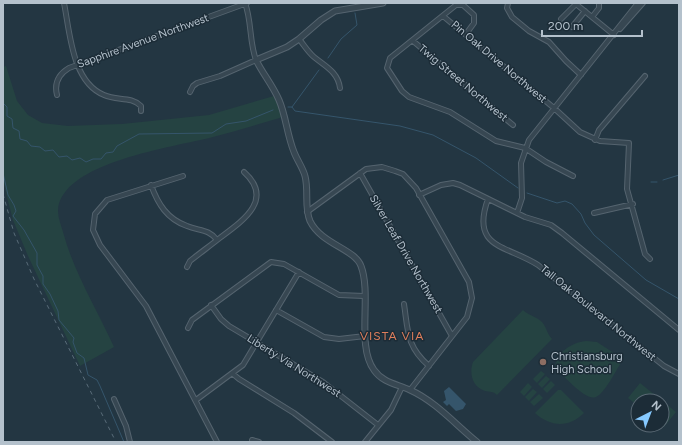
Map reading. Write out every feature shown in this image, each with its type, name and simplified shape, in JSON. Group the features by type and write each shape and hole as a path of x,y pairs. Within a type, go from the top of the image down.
{"street":[{"path":"64,3 78,64 86,81 97,92 112,98 132,100 141,106 141,111"},
{"path":"246,3 250,17 251,38 256,60 279,100 294,152 304,173 307,212 317,232 358,260 362,272 367,356 374,371 383,379 410,390 425,399 477,442"},
{"name":"Sapphire Avenue Northwest","path":"56,95 56,82 60,76 64,71 78,64 246,3"},
{"path":"190,92 193,86 197,83 220,76 299,39 321,20 335,11 383,3"},
{"path":"508,3 507,8 512,17 529,31 549,42 581,75"},
{"path":"592,17 599,8 599,3"},
{"path":"517,213 522,198 520,169 525,148 535,130 614,35 638,3"},
{"path":"614,35 643,3"},
{"path":"466,34 474,22 472,12 463,5 458,4 390,58 387,66 405,94 450,112 496,141 525,148 546,162 573,176"},
{"path":"561,19 575,4 614,35"},
{"path":"572,27 585,11"},
{"name":"Pin Oak Drive Northwest","path":"444,16 554,108 580,132 595,140"},
{"path":"299,39 314,56 334,73 340,88"},
{"name":"Twig Street Northwest","path":"413,41 513,125"},
{"path":"645,76 600,130 595,140 629,143 627,189 633,204 645,254 650,259"},
{"path":"307,212 360,173 374,167 395,171 410,180 420,195 471,290 470,311 467,317 410,390"},
{"path":"187,268 190,261 248,216 254,207 256,195 255,189 249,177 244,172"},
{"name":"Silver Leaf Drive Northwest","path":"360,173 452,336"},
{"path":"183,176 107,200 95,214 93,230 100,245 146,306 217,442"},
{"path":"420,195 436,186 454,183 517,213 557,229 679,330"},
{"path":"151,185 162,208 173,219 187,226 210,232 217,240"},
{"name":"Tall Oak Boulevard Northwest","path":"488,199 482,221 485,231 493,243 504,249 520,254 538,264 664,366 679,374"},
{"path":"594,213 633,204"},
{"path":"188,328 192,320 271,262 284,264 339,296 364,296"},
{"path":"196,400 233,374 243,365 299,272"},
{"path":"404,304 406,329 409,339 420,357 428,366"},
{"name":"Liberty Via Northwest","path":"211,305 225,322 332,389 378,425"},
{"path":"276,310 324,337 339,339 366,336"},
{"path":"233,374 239,380 294,413 332,442"},
{"path":"365,442 395,403 402,387"},
{"path":"114,399 126,426 130,442"},
{"path":"252,440 259,442"}],"green space":[{"path":"6,66 17,101 28,115 42,123 68,126 122,124 209,115 274,96 283,117 213,137 122,159 98,169 78,180 64,194 58,214 68,247 79,276 114,347 80,366 28,256 13,220 8,201 3,179 3,67"},
{"path":"523,310 542,322 552,339 497,395 493,392 481,389 474,383 471,371 473,362"},
{"path":"580,342 597,342 623,359 607,386 596,397 580,392 555,367 559,357 566,349"},
{"path":"541,371 545,374 537,383 533,379"},
{"path":"546,376 550,379 542,388 538,384"},
{"path":"551,381 555,385 547,393 543,389"},
{"path":"528,383 532,387 524,396 520,392"},
{"path":"640,383 652,393 632,393"},
{"path":"533,389 537,392 529,401 525,397"},
{"path":"558,390 561,390 584,413 572,421 560,424 547,421 535,413"},
{"path":"539,394 543,398 534,406 530,402"},
{"path":"670,407 676,412 670,420"}],"water":[{"path":"449,387 466,404 463,409 456,411 449,404 447,406 443,402 446,400 444,391"}],"waterway":[{"path":"328,58 341,39 357,25 355,13"},
{"path":"292,107 319,70"},
{"path":"3,103 7,107 7,116 12,119 13,128 19,131 20,139 27,141 31,146 40,147 45,151 53,150 59,157 67,156 72,160 80,158 86,162 93,159 101,159 106,153 113,152 117,146 139,134 212,133 226,124 246,121 273,110"},
{"path":"288,107 292,107 295,111 400,126 433,135 476,158 518,188"},
{"path":"3,173 8,195 16,211 13,216 24,230 37,253 37,265 43,276 43,284 50,294 58,311 59,320 74,338 73,342 77,353 84,358 88,375 97,380 124,442"},
{"path":"663,180 679,175"},
{"path":"651,182 657,182"},
{"path":"527,193 557,203 565,201 572,204 581,214 585,223 594,235 646,280 679,299"}],"railway":[{"path":"3,194 14,233 34,279 116,442"}],"place":[{"name":"Christiansburg High School","path":"543,362"}],"district":[{"name":"VISTA VIA","path":"392,336"}]}
